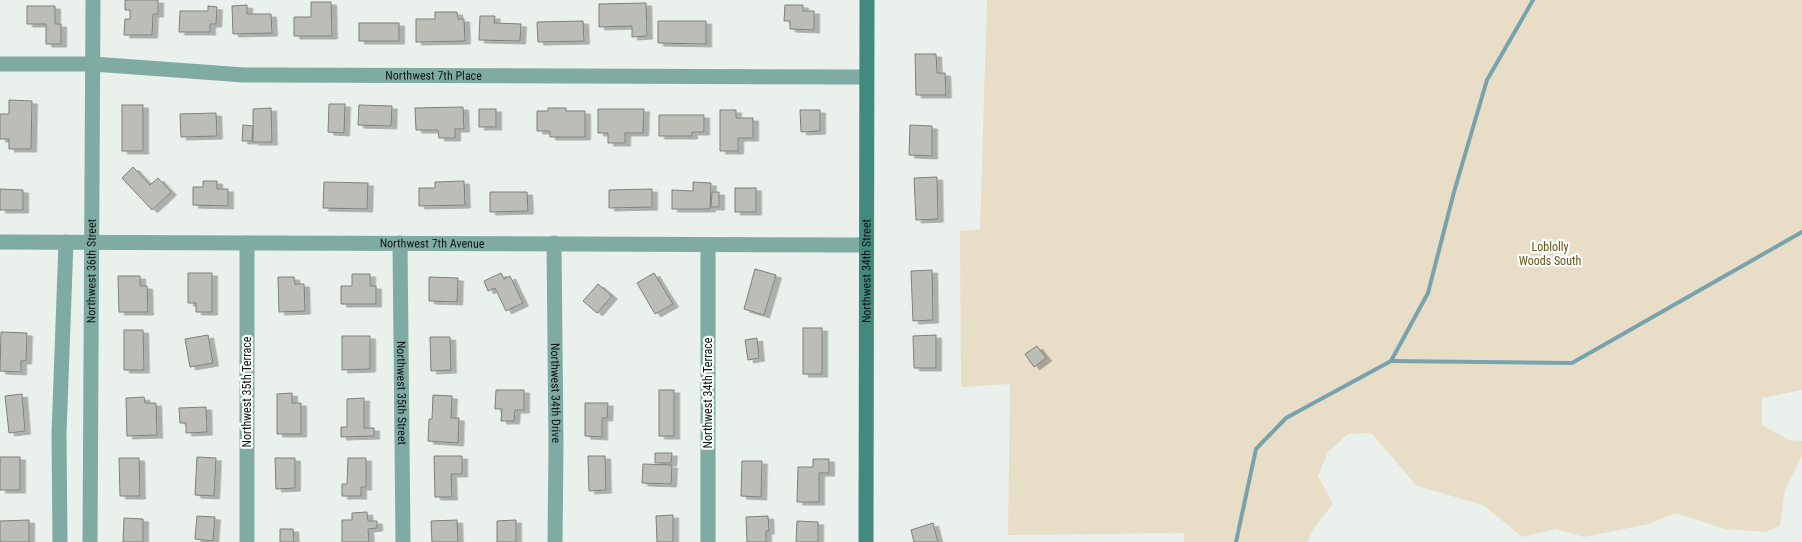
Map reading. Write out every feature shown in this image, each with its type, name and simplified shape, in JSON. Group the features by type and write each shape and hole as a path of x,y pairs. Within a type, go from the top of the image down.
{"main road":[{"name":"Northwest 34th Street","path":"866,542 867,0"}],"street":[{"name":"Northwest 36th Street","path":"90,542 93,0"},
{"name":"Northwest 7th Place","path":"0,64 93,64 244,75 867,77"},
{"name":"Northwest 7th Avenue","path":"0,242 866,245"},
{"path":"60,542 59,434 66,242"},
{"name":"Northwest 35th Terrace","path":"246,243 247,542"},
{"name":"Northwest 35th Street","path":"400,243 403,542"},
{"name":"Northwest 34th Drive","path":"554,243 556,542"},
{"name":"Northwest 34th Terrace","path":"708,245 708,542"}],"green space":[{"name":"Loblolly Woods South","path":"987,0 1802,0 1802,390 1762,398 1762,425 1789,440 1802,441 1802,456 1785,490 1780,526 1766,532 1725,529 1676,513 1649,524 1584,537 1556,529 1522,537 1483,505 1417,486 1371,433 1348,434 1328,452 1318,476 1333,504 1313,529 1308,542 1184,542 1184,533 1008,535 1010,384 961,387 960,231 980,229"}],"building":[{"path":"125,0 158,0 158,14 153,14 152,35 124,35 125,19 130,19 130,10 125,10"},
{"path":"311,2 331,2 332,36 294,36 294,17 311,17"},
{"path":"646,3 647,36 632,37 632,26 599,27 599,4"},
{"path":"247,5 247,14 271,14 272,33 233,34 232,6"},
{"path":"785,5 803,5 803,11 814,11 814,30 790,29 790,21 784,21"},
{"path":"27,6 55,6 55,24 61,24 61,44 46,44 46,24 27,24"},
{"path":"208,6 217,7 216,24 210,24 210,32 179,32 180,11 208,11"},
{"path":"435,12 457,12 458,19 464,19 465,41 416,42 416,19 435,19"},
{"path":"480,16 495,16 494,23 521,24 520,41 479,40"},
{"path":"583,21 584,41 538,42 537,22"},
{"path":"658,21 706,21 706,44 658,43"},
{"path":"359,23 399,23 399,41 359,41"},
{"path":"915,54 936,54 937,73 945,73 946,95 916,95"},
{"path":"9,100 32,101 31,149 9,149 9,139 0,139 0,114 9,114"},
{"path":"329,104 345,104 344,133 328,132"},
{"path":"122,105 143,105 143,151 122,151"},
{"path":"359,105 392,106 391,126 358,125"},
{"path":"463,107 464,129 455,129 455,138 439,138 438,130 416,130 415,108"},
{"path":"271,108 272,142 253,142 253,109"},
{"path":"548,108 566,108 566,111 585,111 585,137 550,137 550,131 537,131 537,111 548,111"},
{"path":"479,109 496,109 496,127 479,127"},
{"path":"598,109 644,109 643,133 625,133 625,143 608,143 608,133 598,133"},
{"path":"720,110 736,110 736,118 753,118 753,138 738,138 738,151 720,151"},
{"path":"800,110 820,110 820,131 801,132"},
{"path":"216,113 217,136 181,137 180,114"},
{"path":"659,115 704,115 704,132 692,132 692,136 659,136"},
{"path":"243,125 253,126 252,141 242,141"},
{"path":"910,125 932,126 932,156 909,155"},
{"path":"133,167 150,185 158,178 171,192 152,210 122,178"},
{"path":"937,177 938,219 916,220 914,178"},
{"path":"203,181 217,181 217,189 228,189 228,206 193,205 193,187 203,187"},
{"path":"464,181 465,205 419,206 419,188 435,188 435,182"},
{"path":"324,182 368,183 367,209 323,208"},
{"path":"693,182 711,183 710,209 672,209 672,190 693,191"},
{"path":"735,188 756,188 756,212 735,212"},
{"path":"0,189 23,190 23,210 0,210"},
{"path":"652,189 652,207 609,208 609,190"},
{"path":"490,192 527,192 528,211 490,212"},
{"path":"712,192 719,192 719,207 711,207"},
{"path":"755,269 776,275 764,315 744,309"},
{"path":"932,270 933,320 913,321 911,271"},
{"path":"188,273 212,273 212,312 196,312 196,303 188,303"},
{"path":"501,273 504,279 510,276 523,303 506,311 495,288 488,291 484,281"},
{"path":"654,273 673,304 655,314 637,283"},
{"path":"352,274 370,274 370,286 376,286 376,304 341,304 341,286 352,286"},
{"path":"118,276 140,276 140,286 147,286 148,312 119,312"},
{"path":"278,277 294,277 295,284 304,284 305,311 279,312"},
{"path":"429,277 458,278 457,302 429,301"},
{"path":"598,284 612,296 597,313 583,301"},
{"path":"803,328 822,328 822,374 803,374"},
{"path":"124,330 143,330 144,370 124,370"},
{"path":"1,332 27,333 26,361 21,361 21,372 0,371"},
{"path":"208,335 213,363 190,367 185,339"},
{"path":"936,335 936,368 914,368 913,336"},
{"path":"342,336 370,336 370,369 342,370"},
{"path":"430,337 450,337 451,370 431,371"},
{"path":"757,338 759,358 748,360 745,340"},
{"path":"1037,346 1046,358 1034,367 1025,354"},
{"path":"496,390 524,390 524,410 515,410 514,421 501,421 502,409 495,409"},
{"path":"659,390 674,390 674,436 659,436"},
{"path":"292,393 292,403 301,403 301,434 277,434 277,394"},
{"path":"22,394 25,431 9,433 5,396"},
{"path":"433,395 452,396 451,418 459,418 458,443 428,441 429,419 432,419"},
{"path":"144,397 145,403 156,403 157,435 127,436 126,398"},
{"path":"364,398 364,428 374,428 374,436 341,437 341,427 347,427 347,399"},
{"path":"585,403 608,403 607,418 602,418 602,437 585,436"},
{"path":"206,407 207,432 186,433 186,423 180,423 179,408"},
{"path":"655,453 672,453 671,463 655,463"},
{"path":"434,456 462,456 462,474 451,474 452,497 435,497"},
{"path":"588,456 605,456 606,490 589,491"},
{"path":"0,457 20,457 20,490 0,490"},
{"path":"197,457 216,458 214,496 195,495"},
{"path":"119,458 139,458 140,496 120,496"},
{"path":"275,458 295,458 295,488 276,489"},
{"path":"348,458 366,458 366,487 361,487 361,496 342,496 342,484 347,484"},
{"path":"813,459 829,459 829,473 819,473 819,502 797,502 798,467 813,467"},
{"path":"742,461 762,461 761,497 741,496"},
{"path":"643,464 672,465 671,484 642,483"},
{"path":"367,512 368,521 377,521 377,528 368,529 369,542 342,542 342,520 352,520 352,513"},
{"path":"673,515 673,542 657,542 656,516"},
{"path":"197,516 215,517 213,541 195,539"},
{"path":"768,516 769,531 766,531 766,542 747,542 746,517"},
{"path":"124,518 143,519 143,542 123,542"},
{"path":"29,520 29,542 0,542 0,521"},
{"path":"457,520 458,542 432,542 431,521"},
{"path":"516,520 516,542 497,542 497,521"},
{"path":"797,521 818,522 818,542 796,542"},
{"path":"933,523 938,542 914,542 911,530"},
{"path":"280,529 293,529 294,542 280,542"}],"waterway":[{"path":"1236,542 1256,449 1286,418 1391,361 1428,293 1454,192 1487,80 1533,0"},
{"path":"1391,361 1572,363 1802,232"}]}
